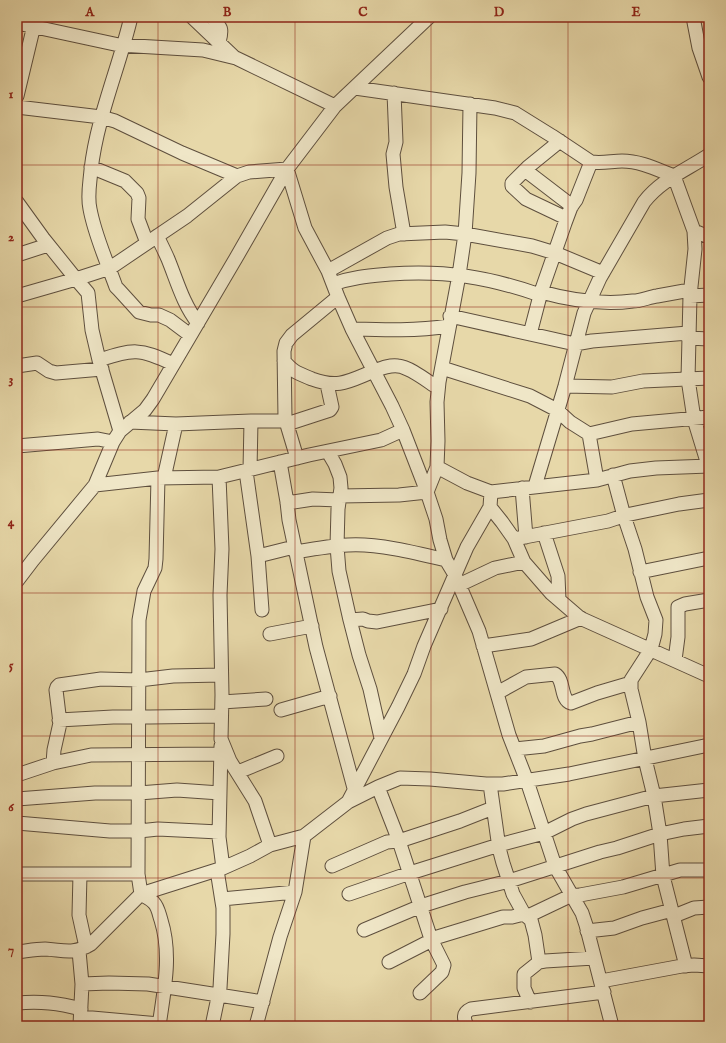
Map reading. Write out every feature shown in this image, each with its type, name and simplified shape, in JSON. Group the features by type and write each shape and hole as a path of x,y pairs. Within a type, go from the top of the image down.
{"street":[{"path":"131,17 124,45 96,134 88,192 90,208 94,225 116,287 140,312 159,315 170,320 190,335"},
{"path":"192,17 236,58"},
{"path":"211,17 221,27 222,31 219,42"},
{"path":"17,581 95,486 116,437 130,422 146,410 287,169 335,106 429,17"},
{"path":"692,17 699,48 709,77"},
{"path":"17,96 35,22"},
{"path":"17,23 35,22 124,45 202,50 236,58 335,106"},
{"path":"355,88 470,104 515,113 591,162 598,163 622,161 638,163 674,176"},
{"path":"394,93 396,142 393,154 396,187 404,234"},
{"path":"427,492 437,467 438,442 436,402 465,234 469,173 470,104"},
{"path":"17,107 101,117 115,121 182,153 237,176"},
{"path":"560,141 525,170 512,183 513,188 526,199 566,218"},
{"path":"709,155 661,184 652,192 644,202 603,273 584,314 565,386 528,487 520,538 524,562 550,592 581,618 709,676"},
{"path":"530,334 541,293 566,218 576,200 591,162"},
{"path":"91,167 125,181 137,193 139,198 138,219 168,260 186,306 198,323"},
{"path":"17,296 110,268 187,216 237,176 248,172 287,169"},
{"path":"287,169 306,228 328,271 352,329 392,406 427,492 436,519 446,560 457,580 479,632 515,749 555,866 570,896 582,913 602,986 609,1026"},
{"path":"525,170 572,206"},
{"path":"437,467 467,483 491,492 597,480 630,471 656,468 709,467 694,418 688,379 688,336 690,293 695,249 694,231 674,176"},
{"path":"17,202 48,244 88,293 92,330 116,437"},
{"path":"694,231 709,237"},
{"path":"328,271 387,238 404,234 445,232 509,241 555,253 603,273"},
{"path":"17,255 48,244"},
{"path":"333,284 348,278 378,275 418,273 459,274 513,285 541,293 590,301 634,302 656,296 690,293 709,295"},
{"path":"297,458 284,414 284,351 286,343 292,335 338,297"},
{"path":"352,329 427,330 450,321 530,334 575,344 592,341 688,336 709,339"},
{"path":"17,366 37,363 49,371 56,373 100,365 124,352 134,351 155,355 173,364"},
{"path":"284,361 293,371 327,384 346,383 390,366 405,368 438,388"},
{"path":"442,368 530,396 557,410 570,422 589,434 632,424 709,417"},
{"path":"565,386 612,387 643,381 709,378"},
{"path":"130,422 176,424 251,421 287,423 330,410 332,407 327,384"},
{"path":"251,421 248,470 258,556 262,610"},
{"path":"17,1003 55,1003 81,1017 159,1025 165,988 167,949 164,932 157,909 153,902 141,894 138,874 139,620 144,591 155,568 161,478 176,424"},
{"path":"95,486 161,478 219,477 381,440 403,430"},
{"path":"589,434 597,480"},
{"path":"17,446 116,437"},
{"path":"328,452 340,476 337,546 340,571 350,620 370,689 381,738"},
{"path":"280,462 288,503 289,520 316,647 354,788"},
{"path":"613,475 635,549 647,597 657,624 651,649 631,680 631,689 654,796 660,834 663,876 686,966"},
{"path":"212,1026 219,994 223,934 219,832 220,716 222,702 220,595 222,549 219,477"},
{"path":"288,503 313,499 399,495 427,492"},
{"path":"348,802 414,674 424,646 441,609 457,580 467,547 490,507 491,492"},
{"path":"520,538 608,521 679,504 709,500"},
{"path":"490,507 502,522 520,538"},
{"path":"544,533 558,576 559,600"},
{"path":"258,556 295,549 354,545 384,547 446,560"},
{"path":"640,572 709,558"},
{"path":"457,580 495,568 524,562"},
{"path":"675,660 678,637 678,607 685,604 709,600"},
{"path":"350,620 363,619 377,622 441,609"},
{"path":"483,646 531,639 581,618"},
{"path":"270,634 312,626"},
{"path":"497,693 526,677 556,674 561,682 566,700 571,703 596,693 631,683"},
{"path":"53,763 60,720 56,690 59,685 101,679 139,680 173,676 221,675"},
{"path":"281,710 330,696"},
{"path":"222,702 266,699"},
{"path":"60,720 94,717 220,716"},
{"path":"515,749 544,746 639,722"},
{"path":"221,739 226,752 255,801 270,846"},
{"path":"17,952 44,949 73,951 82,949 91,944 141,894 220,869 270,846 304,836 348,802 400,778 490,784 527,781 646,759 709,745"},
{"path":"17,775 53,763 91,755 106,754 139,756 220,754"},
{"path":"238,772 277,756"},
{"path":"490,784 499,845 513,894 526,915 531,920 539,962"},
{"path":"378,787 399,841 432,940 440,955 444,968 438,977 420,993"},
{"path":"17,799 95,793 139,793 177,790 220,792"},
{"path":"349,894 499,845 544,833 578,816 654,796 709,790"},
{"path":"332,866 387,842 399,841 460,821 493,808"},
{"path":"17,823 110,832 158,829 219,832"},
{"path":"364,930 421,906 465,892 509,881 660,834 709,826"},
{"path":"256,1026 280,936 295,892 304,836"},
{"path":"389,962 432,940 503,918 526,915 570,896 623,887 680,870 709,870"},
{"path":"17,874 138,874"},
{"path":"80,874 79,915 82,949 81,1017"},
{"path":"222,899 295,892"},
{"path":"587,931 614,928 642,918 694,908 709,907"},
{"path":"530,1002 524,988 524,974 539,962 594,958"},
{"path":"467,1026 464,1019 465,1014 471,1009 530,1002 686,966 709,966"},
{"path":"82,984 136,983 219,994 263,1002"}]}
